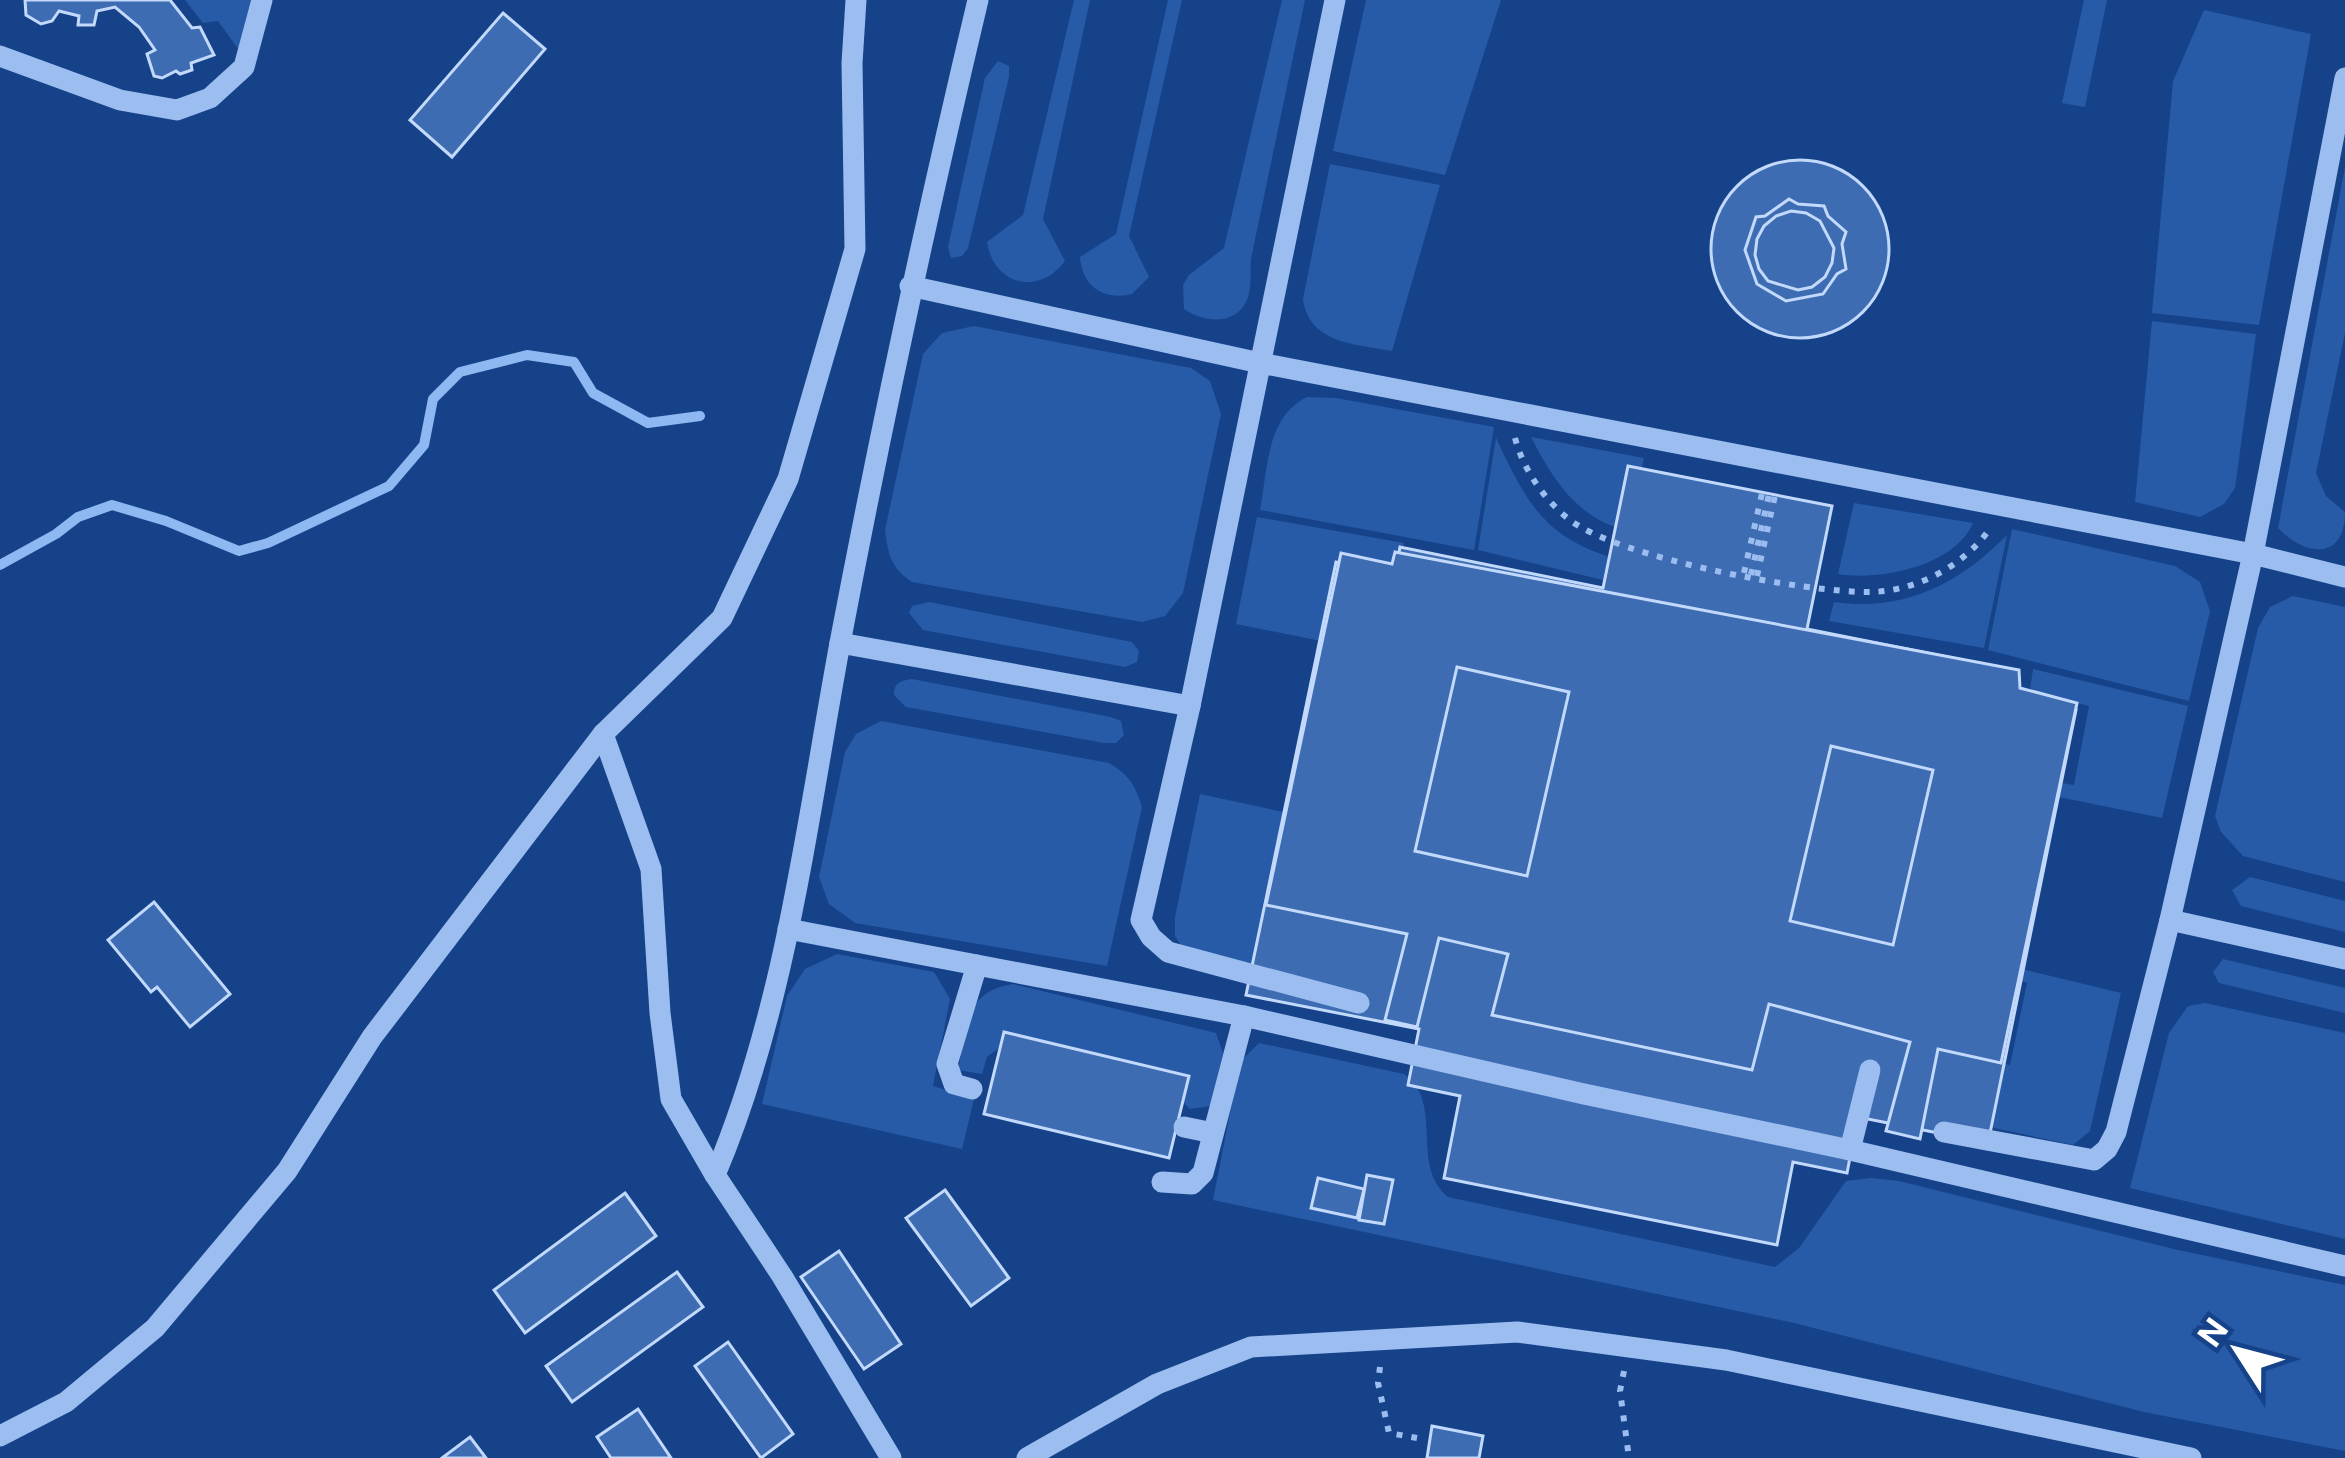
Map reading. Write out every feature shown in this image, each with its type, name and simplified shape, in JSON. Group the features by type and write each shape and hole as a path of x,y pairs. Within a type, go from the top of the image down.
{"street":[{"path":"0,56 120,100 176,110 210,98 244,67 262,0"},
{"path":"0,1436 66,1402 155,1328 287,1171 373,1036 603,734 722,618 788,479 854,249 856,0"},
{"path":"715,1175 746,1102 788,929 910,286 978,0"},
{"path":"1335,0 1190,706 1141,920 1168,952 1359,1003"},
{"path":"1944,1132 2094,1160 2116,1132 2170,920 2253,554 2345,78"},
{"path":"910,286 1260,363 2253,554 2345,578"},
{"path":"840,643 1190,706"},
{"path":"603,734 651,869 671,1099 892,1458"},
{"path":"2170,920 2345,958"},
{"path":"788,929 1244,1016 2345,1266"},
{"path":"972,1089 955,1084 947,1064 976,965"},
{"path":"1162,1182 1192,1184 1199,1180 1244,1016"},
{"path":"1850,1150 1870,1070"},
{"path":"1184,1126 1213,1133"},
{"path":"1027,1458 1157,1384 1251,1347 1517,1332 1726,1360 2191,1458"}],"path":[{"path":"1509,411 1517,447 1543,495 1571,521 1606,542 1737,575 1873,592 1907,585 1938,574 1972,552 1989,529 1997,505"},
{"path":"1750,574 1769,490 1750,574"},
{"path":"1384,1339 1378,1383 1389,1433 1417,1438"},
{"path":"1628,1344 1620,1391 1629,1458"}],"shaded area":[{"path":"185,0 256,0 242,54 218,21 203,23"},
{"path":"1074,0 1090,0 1043,219 1065,261 1043,279 1019,281 998,268 987,242 1023,215"},
{"path":"1168,0 1182,0 1129,236 1149,277 1132,294 1112,295 1090,283 1080,257 1116,234"},
{"path":"1282,0 1305,0 1251,259 1249,296 1235,315 1218,320 1200,317 1184,309 1183,285 1224,248"},
{"path":"1366,0 1501,0 1445,175 1333,151"},
{"path":"2084,0 2107,0 2085,107 2062,103"},
{"path":"2204,10 2311,34 2259,325 2152,313 2173,81"},
{"path":"998,61 1009,66 1009,77 968,248 962,256 951,258 948,247 985,78"},
{"path":"1330,164 1440,185 1392,351 1336,339 1314,325 1307,314 1303,299"},
{"path":"2345,167 2345,333 2316,473 2326,496 2345,512 2338,539 2331,546 2311,549 2278,528"},
{"path":"1789,174 1810,175 1832,182 1856,203 1870,232 1870,264 1860,286 1842,306 1824,316 1790,321 1762,313 1741,296 1727,272 1724,245 1732,217 1753,193","holes":["1798,204 1824,206 1846,233 1842,244 1845,269 1823,294 1756,283 1745,251 1765,216"]},
{"path":"1794,212 1821,224 1833,251 1821,278 1794,290 1767,278 1755,251 1767,224"},
{"path":"2152,321 2256,334 2235,488 2224,504 2200,517 2135,502"},
{"path":"974,326 1191,368 1210,381 1221,414 1183,593 1165,616 1142,622 912,582 895,566 885,530 923,354 942,333"},
{"path":"1307,397 1336,398 1494,427 1474,550 1260,510 1276,431 1283,417"},
{"path":"1531,437 1644,458 1627,531 1580,507 1548,468"},
{"path":"1496,438 1541,516 1573,541 1620,560 1618,574 1605,571 1603,580 1478,550"},
{"path":"1854,503 1973,523 1964,538 1933,560 1874,575 1838,574"},
{"path":"1257,517 1404,543 1403,552 1394,552 1391,564 1341,553 1321,641 1236,624"},
{"path":"2012,529 2175,566 2200,582 2210,611 2189,701 1988,650"},
{"path":"2007,535 1984,648 1829,621 1834,602 1884,603 1929,591 1970,568"},
{"path":"2293,596 2345,607 2345,882 2243,856 2221,832 2215,816 2258,628 2270,607"},
{"path":"929,602 1132,642 1139,651 1137,662 1125,667 923,630 909,613 912,606"},
{"path":"2033,669 2188,706 2162,818 2059,797 2062,783 2074,785 2089,706 2030,690"},
{"path":"912,679 1111,717 1121,721 1124,735 1116,743 1104,743 906,707 894,691 899,683"},
{"path":"881,721 1109,763 1126,776 1142,807 1107,966 855,923 829,904 819,877 845,752 856,734"},
{"path":"1200,794 1283,812 1262,908 1318,922 1277,975 1182,947 1175,936"},
{"path":"2250,877 2345,901 2345,932 2241,906 2232,890"},
{"path":"837,954 934,972 950,999 933,1086 974,1099 962,1149 762,1104 787,996 805,969"},
{"path":"2223,959 2345,988 2345,1013 2219,983 2213,972"},
{"path":"2022,969 2121,993 2090,1131 2073,1145 1934,1115 1994,1062 2010,1065 2027,983 2020,980"},
{"path":"1013,984 1216,1033 1223,1053 1210,1106 1190,1109 1184,1103 1188,1077 1011,1039 987,1057 982,1074 958,1070 966,1026 976,1004 997,988"},
{"path":"2205,1003 2345,1033 2345,1239 2130,1188 2169,1033 2188,1006"},
{"path":"1259,1043 1404,1074 1423,1101 1430,1168 1448,1197 1775,1267 1799,1248 1846,1181 1870,1178 2345,1285 2345,1451 2144,1412 1794,1323 1213,1200 1240,1062"}],"building":[{"path":"25,0 170,0 192,28 200,27 214,55 191,63 192,70 154,76 147,54 155,50 139,27 115,7 97,11 94,25 78,25 79,16 59,11 52,21 41,24 26,15"},
{"path":"503,13 545,49 452,157 410,120"},
{"path":"1800,160 1834,167 1863,186 1882,215 1889,249 1882,283 1863,312 1834,331 1800,338 1766,331 1737,312 1718,283 1711,249 1718,215 1737,186 1766,167"},
{"path":"1789,199 1824,206 1846,232 1842,244 1846,269 1823,294 1786,301 1757,284 1745,250 1756,217","holes":["1791,211 1820,221 1834,248 1825,277 1798,290 1768,281 1755,255 1764,226"]},
{"path":"1628,466 1832,506 1807,629 2002,668 1997,694 2076,710 1988,1143 1858,1117 1847,1173 1793,1162 1777,1245 1444,1178 1460,1096 1408,1085 1419,1029 1246,995 1336,562 1395,574 1400,547 1603,588"},
{"path":"1395,552 2019,670 2020,688 2077,703 2001,1063 1938,1049 1920,1139 1886,1131 1910,1042 1769,1004 1752,1070 1492,1015 1508,954 1439,938 1417,1027 1385,1020 1407,934 1266,905 1341,553 1392,564","holes":["1457,667 1569,692 1527,876 1415,851","1831,746 1933,770 1893,945 1790,921"]},
{"path":"154,902 230,994 190,1027 157,987 151,992 108,940"},
{"path":"1004,1032 1189,1076 1169,1158 984,1114"},
{"path":"1367,1175 1393,1180 1384,1224 1359,1220"},
{"path":"1318,1178 1364,1189 1357,1218 1311,1208"},
{"path":"945,1190 1009,1278 971,1306 906,1218"},
{"path":"625,1193 656,1236 525,1333 494,1290"},
{"path":"839,1251 901,1344 864,1369 801,1277"},
{"path":"677,1272 703,1307 572,1402 546,1366"},
{"path":"728,1342 793,1434 761,1458 695,1366"},
{"path":"638,1409 671,1458 611,1458 597,1437"},
{"path":"1432,1426 1483,1436 1479,1458 1427,1458"},
{"path":"470,1437 486,1458 442,1458"}],"waterway":[{"path":"0,565 78,517 112,505 239,551 268,543 389,486 424,445 433,399 460,372 527,355 574,362 593,393 648,423 700,416"}]}
